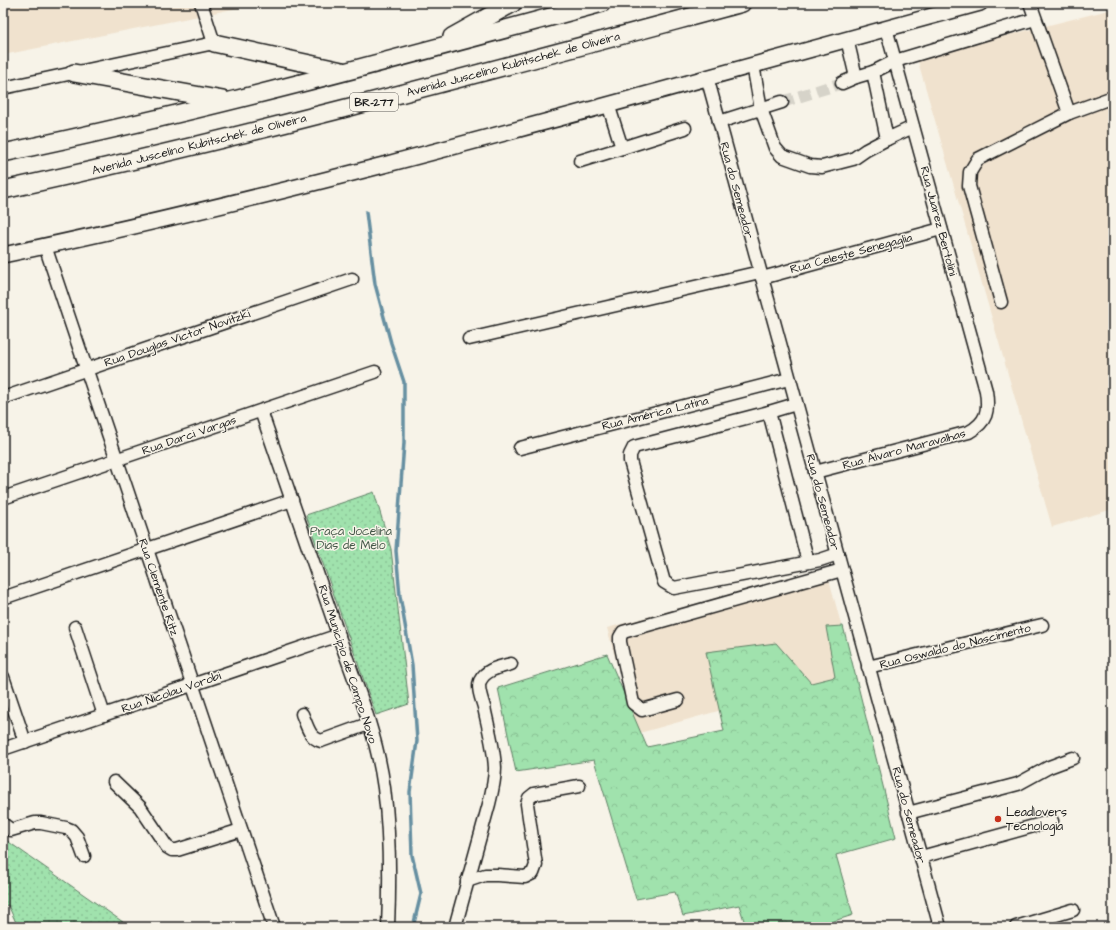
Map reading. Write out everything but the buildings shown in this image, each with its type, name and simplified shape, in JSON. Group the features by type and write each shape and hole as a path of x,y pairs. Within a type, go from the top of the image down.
{"highway":[{"path":"430,50 513,3"},
{"path":"3,153 115,128 346,72 602,3"},
{"name":"Avenida Juscelino Kubitschek de Oliveira","path":"3,190 183,149 370,102 742,3"},
{"path":"214,43 346,72"},
{"path":"74,73 229,101"}],"main road":[{"path":"3,255 98,235 276,192 980,3"}],"street":[{"path":"3,88 214,43 201,3"},
{"path":"1030,3 1069,113"},
{"path":"842,83 873,72 895,61 1035,19"},
{"name":"Rua Juarez Bertolini","path":"886,28 986,392 988,408 986,415"},
{"path":"847,39 856,77"},
{"path":"753,65 761,109 775,148 782,156 810,166 822,167 853,159 866,150 913,127"},
{"path":"873,72 887,139"},
{"name":"Rua do Semeador","path":"707,77 940,927"},
{"path":"1001,302 969,186 970,172 978,159 1069,113 1113,97"},
{"path":"719,122 782,102"},
{"path":"608,104 622,148"},
{"path":"580,161 685,128"},
{"name":"Rua Celeste Senegaglia","path":"469,339 761,275 941,229"},
{"name":"Rua Clemente Ritz","path":"45,246 274,927"},
{"name":"Rua Douglas Victor Novitzki","path":"3,398 352,279"},
{"name":"Rua Darci Vargas","path":"3,498 375,372"},
{"name":"Rua América Latina","path":"520,448 790,379"},
{"path":"796,404 634,447 630,454 630,461 664,582 669,586 674,588 820,560 838,554"},
{"name":"Rua Município de Campo Novo","path":"261,411 339,635 380,764 387,814 389,844 388,927"},
{"path":"769,412 808,562"},
{"name":"Rua Álvaro Maravalhas","path":"815,472 969,432 976,428 986,415"},
{"path":"3,598 292,500"},
{"path":"678,700 642,710 633,704 620,642 620,637 623,632 842,570"},
{"name":"Rua Oswaldo do Nascimento","path":"868,667 1042,625"},
{"path":"75,627 104,715"},
{"name":"Rua Nicolau Vorobi","path":"3,749 339,635"},
{"path":"455,927 489,804 495,768 491,737 479,686 484,675 488,671 511,664"},
{"path":"3,677 25,742"},
{"path":"302,714 311,736 316,740 321,741 368,724"},
{"path":"908,813 1018,784 1049,767 1073,758"},
{"path":"114,782 140,807 167,847 172,850 177,850 241,830"},
{"path":"467,881 485,875 525,877 533,873 536,865 527,804 529,798 534,794 579,786"},
{"path":"921,857 1052,821"},
{"path":"3,824 11,830 35,823 71,830 76,836 84,856"},
{"path":"1016,927 1073,910"}],"shaded area":[{"path":"3,3 263,3 3,55"},
{"path":"1113,9 1113,509 1052,527 917,58"},
{"path":"826,568 854,673 636,734 607,628"}],"green space":[{"name":"Praça Jocelina Dias de Melo","path":"374,492 391,549 409,704 376,715 306,515"},
{"path":"843,626 896,838 836,855 853,915 815,927 746,927 739,905 683,916 675,892 636,899 594,760 516,772 498,688 607,654 647,747 724,731 706,652 776,643 811,683 835,677 826,627"},
{"path":"3,838 130,927 18,927 8,905 3,906"}],"waterway":[{"path":"366,212 375,284 391,343 404,382 404,443 396,551 400,596 412,665 417,741 410,792 412,855 421,894 413,927"}],"tunnel":[{"path":"782,102 842,83"}],"place":[{"name":"Leadlovers Tecnologia","path":"998,819"}]}
